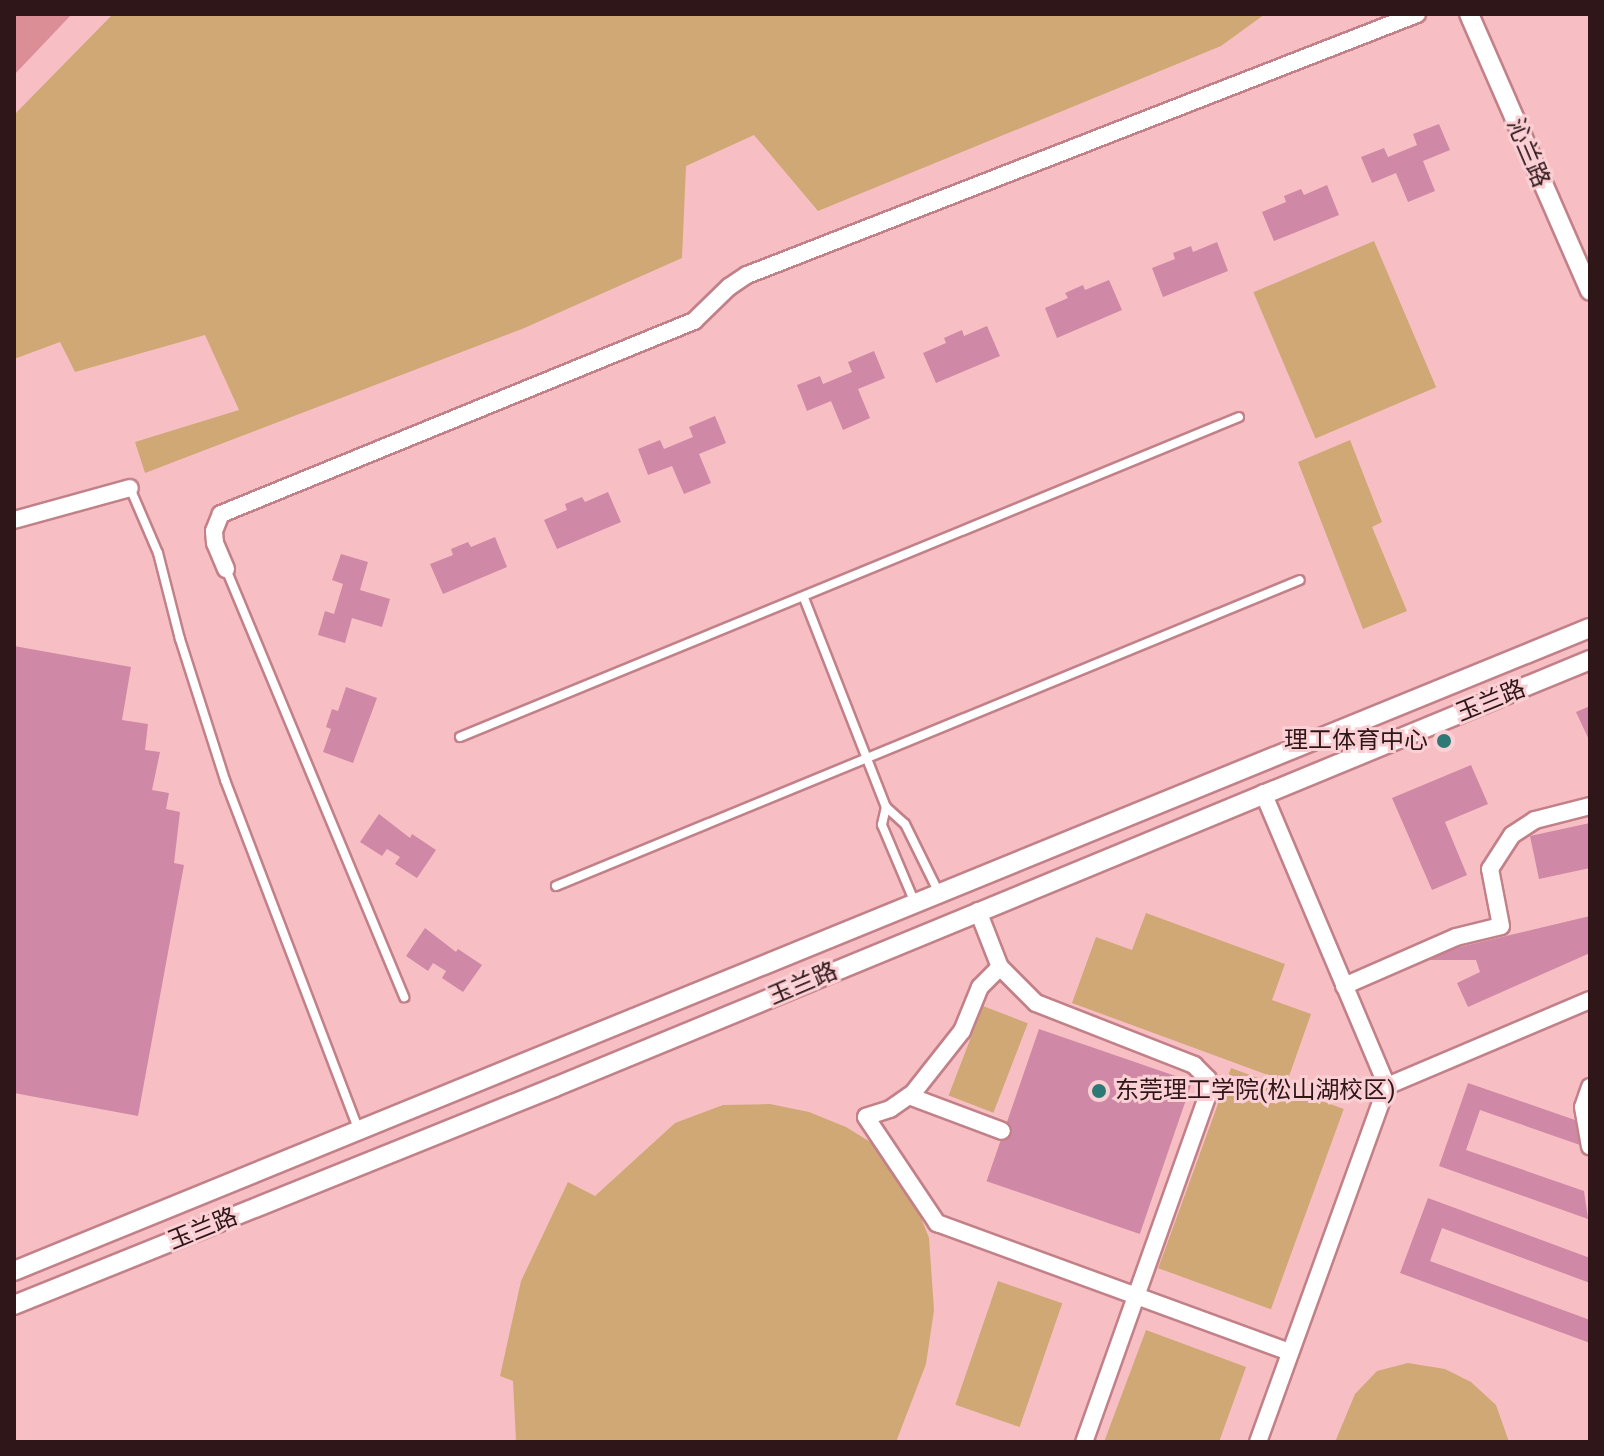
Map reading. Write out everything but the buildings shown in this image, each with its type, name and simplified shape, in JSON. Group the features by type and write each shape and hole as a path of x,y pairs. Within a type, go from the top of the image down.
{"street":[{"path":"226,569 215,543 214,531 221,514 694,321 729,287 747,275 1417,14"},
{"name":"沁兰路","path":"1469,14 1590,291"},
{"path":"14,520 130,488"},
{"name":"玉兰路","path":"14,1271 1590,628"},
{"name":"玉兰路","path":"14,1305 555,1087 1590,660"},
{"path":"1258,1442 1387,1086 1263,793"},
{"path":"1344,986 1456,937 1501,926 1490,869 1512,835 1535,820 1572,808 1590,806"},
{"path":"978,911 1000,967 1036,1003 1194,1065 1208,1079 1207,1097 1139,1297 1084,1442"},
{"path":"1000,967 980,987 962,1031 909,1096 890,1109 866,1117 937,1223 1290,1352"},
{"path":"1387,1086 1590,1000"},
{"path":"1590,1087 1583,1107 1590,1146"},
{"path":"909,1096 1002,1131"}],"lane":[{"path":"460,737 1239,417"},
{"path":"130,488 158,553 180,639 225,780 359,1132"},
{"path":"226,569 404,997"},
{"path":"556,886 1300,580"},
{"path":"804,598 886,807 905,824 939,893"},
{"path":"886,807 882,825 915,903"}],"shaded area":[{"path":"14,14 72,14 14,75"},
{"path":"113,14 1265,14 1221,46 818,211 754,135 686,166 682,258 522,329 145,473 135,442 239,410 205,335 75,372 60,342 14,359 14,115"},
{"path":"1374,241 1436,387 1316,439 1253,292"},
{"path":"1350,440 1382,522 1372,527 1407,611 1363,629 1298,462"},
{"path":"1146,913 1285,964 1272,1000 1311,1014 1287,1082 1072,1003 1096,937 1132,950"},
{"path":"983,1006 1028,1023 993,1113 949,1096"},
{"path":"1231,1068 1344,1109 1271,1309 1158,1268"},
{"path":"770,1104 809,1112 846,1127 880,1148 907,1182 929,1238 934,1310 926,1364 896,1442 516,1442 513,1381 500,1376 521,1281 568,1182 595,1196 675,1123 723,1105"},
{"path":"998,1281 1062,1303 1020,1427 955,1405"},
{"path":"1146,1330 1246,1367 1219,1442 1104,1442"},
{"path":"1408,1363 1445,1369 1471,1382 1496,1405 1509,1442 1335,1442 1355,1394 1377,1371"}],"place":[{"name":"理工体育中心","path":"1444,741"},
{"name":"东莞理工学院(松山湖校区)","path":"1099,1091"}]}
